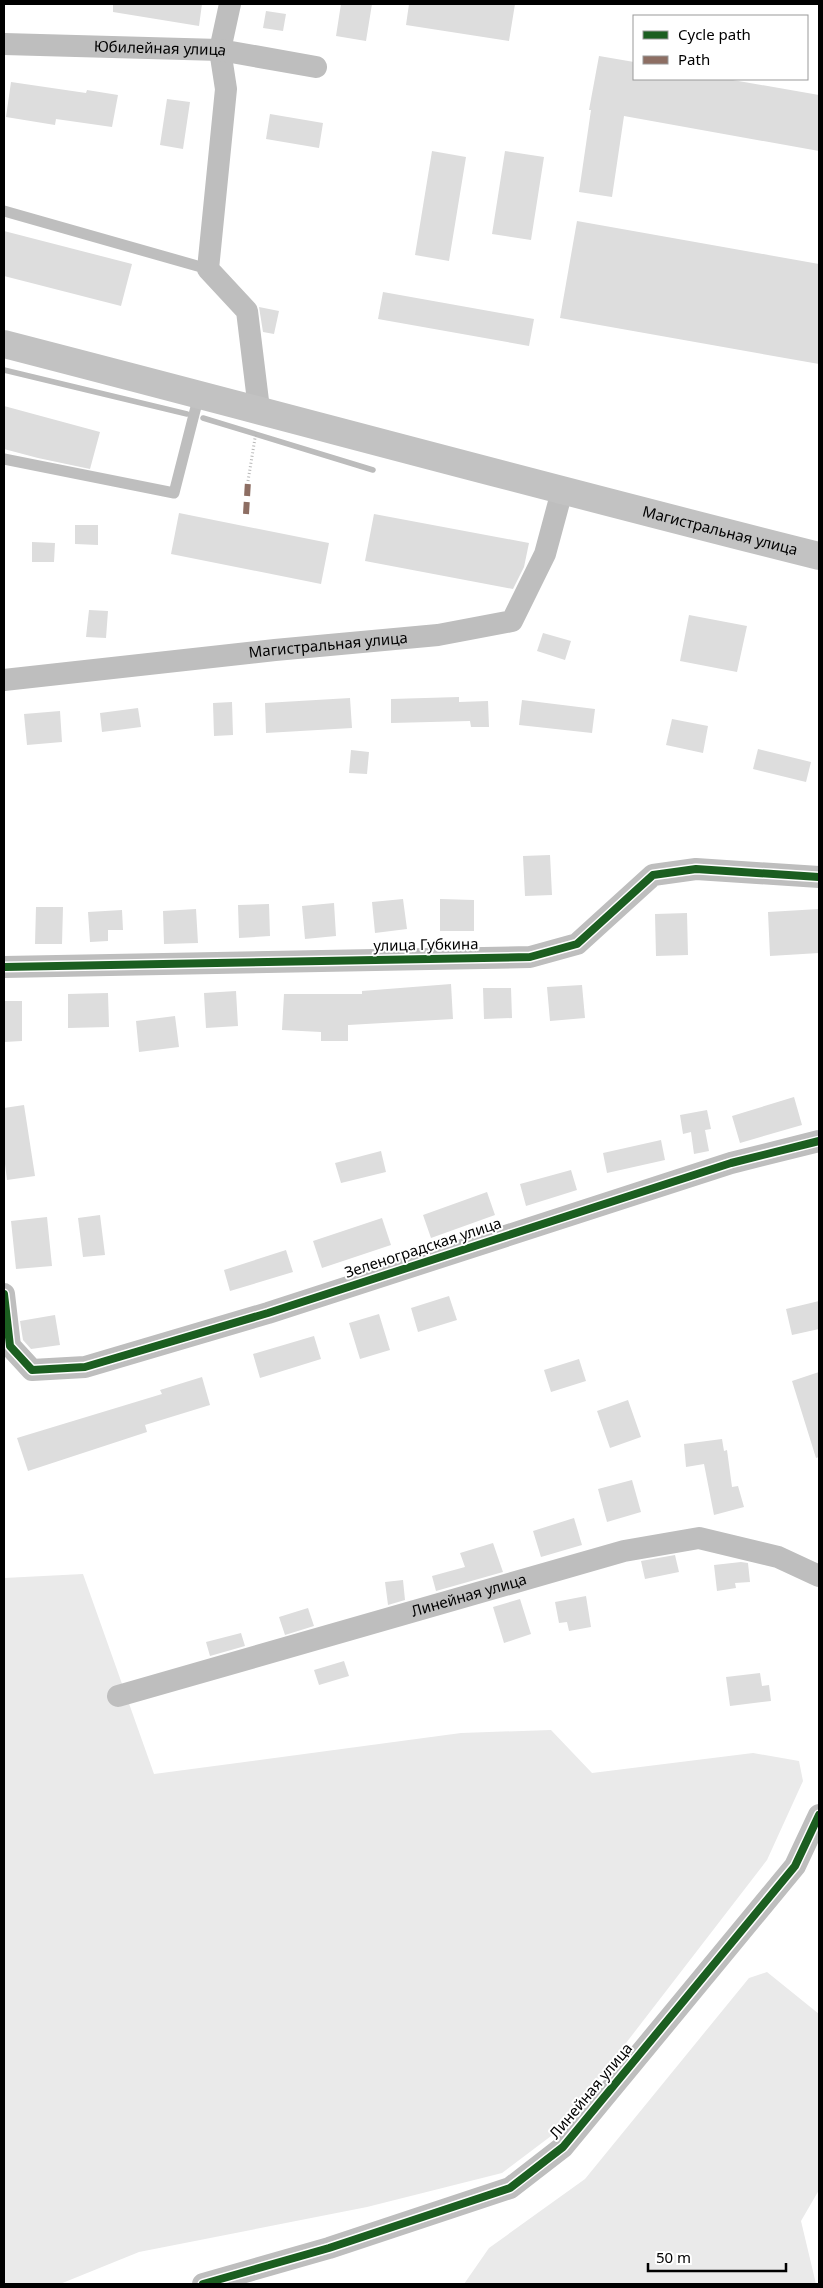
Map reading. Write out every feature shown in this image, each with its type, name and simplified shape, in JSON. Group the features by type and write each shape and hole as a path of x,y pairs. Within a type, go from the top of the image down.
{"main road":[{"name":"Магистральная улица","path":"4,344 200,394 258,419 562,491 819,556"}],"street":[{"path":"230,4 220,50 226,89 208,269 247,311 258,419"},
{"name":"Юбилейная улица","path":"4,44 220,50 316,67"},
{"name":"Магистральная улица","path":"4,680 266,651 438,635 512,621 545,554 562,491"},
{"name":"улица Губкина","path":"4,967 530,957 577,944 653,875 696,869 819,876"},
{"name":"Зеленоградская улица","path":"4,1294 10,1346 32,1370 85,1367 277,1310 731,1163 819,1141"},
{"name":"Линейная улица","path":"118,1696 624,1550 699,1538 778,1557 819,1576"},
{"name":"Линейная улица","path":"203,2284 347,2242 510,2188 563,2147 796,1866 819,1815"}],"lane":[{"path":"4,211 208,269"},
{"path":"4,458 174,494 200,394"}],"path":[{"path":"248,481 258,419"}],"shaded area":[{"path":"83,1574 154,1774 461,1733 551,1730 592,1773 753,1753 799,1761 803,1781 767,1860 559,2130 502,2173 367,2207 139,2252 60,2284 4,2284 4,1578"},
{"path":"767,1972 819,2014 819,2190 801,2221 816,2284 464,2284 489,2248 585,2179 749,1978"}],"building":[{"path":"113,4 202,4 199,26 113,12"},
{"path":"341,4 372,4 366,41 336,36"},
{"path":"409,4 515,4 509,41 406,25"},
{"path":"266,11 286,14 283,31 263,28"},
{"path":"599,56 633,62 633,80 733,80 819,95 819,151 624,116 612,197 579,192 591,110 589,110"},
{"path":"11,82 86,93 87,90 118,95 112,127 56,119 55,125 6,117"},
{"path":"167,99 190,102 183,149 160,145"},
{"path":"270,114 323,123 319,148 266,139"},
{"path":"432,151 466,157 449,261 415,255"},
{"path":"505,151 544,157 531,240 492,234"},
{"path":"577,221 819,264 819,364 560,318"},
{"path":"4,231 132,264 121,306 4,276"},
{"path":"383,292 534,319 529,346 378,319"},
{"path":"259,307 279,311 274,334 263,332"},
{"path":"4,406 100,432 90,469 4,449"},
{"path":"179,513 329,543 321,584 171,554"},
{"path":"374,514 529,543 524,567 513,589 365,561"},
{"path":"75,525 98,525 98,545 75,544"},
{"path":"32,542 55,543 54,562 32,562"},
{"path":"89,610 108,611 106,638 86,637"},
{"path":"689,615 747,626 737,672 680,661"},
{"path":"543,633 571,641 565,660 537,651"},
{"path":"459,697 459,702 488,701 489,727 471,727 470,721 391,723 391,699"},
{"path":"350,698 352,728 266,733 265,703"},
{"path":"522,700 595,709 592,733 519,725"},
{"path":"232,702 233,735 214,736 213,703"},
{"path":"138,708 141,727 102,732 100,713"},
{"path":"60,711 62,742 27,745 24,714"},
{"path":"672,719 708,726 703,753 666,745"},
{"path":"758,749 811,762 806,782 753,769"},
{"path":"351,750 369,752 367,774 349,773"},
{"path":"550,855 552,895 525,896 523,856"},
{"path":"403,899 407,929 375,933 372,902"},
{"path":"440,899 474,900 474,931 440,931"},
{"path":"334,903 336,936 305,939 302,906"},
{"path":"269,904 270,936 239,938 238,905"},
{"path":"36,907 63,907 62,944 35,944"},
{"path":"196,909 198,943 164,944 163,911"},
{"path":"819,909 819,953 770,956 768,912"},
{"path":"122,910 123,930 108,930 108,941 90,942 88,912"},
{"path":"687,913 688,955 656,956 655,914"},
{"path":"451,984 453,1019 348,1025 348,1041 321,1041 321,1032 282,1030 284,994 362,994 362,991"},
{"path":"582,985 585,1018 550,1021 547,987"},
{"path":"483,988 511,988 512,1018 484,1019"},
{"path":"236,991 238,1026 206,1028 204,993"},
{"path":"108,993 109,1027 68,1028 68,994"},
{"path":"4,1001 22,1001 22,1041 4,1042"},
{"path":"175,1016 179,1047 139,1052 136,1021"},
{"path":"794,1097 802,1125 740,1143 732,1116"},
{"path":"24,1105 35,1176 7,1180 4,1156 4,1108"},
{"path":"707,1110 711,1129 705,1130 709,1151 694,1154 691,1132 683,1134 680,1115"},
{"path":"661,1140 665,1160 607,1173 603,1153"},
{"path":"381,1151 386,1172 341,1183 335,1163"},
{"path":"571,1170 577,1190 526,1206 520,1184"},
{"path":"487,1192 495,1215 431,1238 423,1215"},
{"path":"100,1215 105,1255 83,1257 78,1218"},
{"path":"47,1217 52,1266 16,1269 11,1221"},
{"path":"382,1218 391,1245 322,1268 313,1241"},
{"path":"286,1250 293,1272 230,1291 224,1270"},
{"path":"449,1296 457,1320 418,1332 411,1308"},
{"path":"819,1301 819,1329 792,1335 786,1309"},
{"path":"379,1314 390,1350 360,1359 349,1323"},
{"path":"55,1315 60,1345 31,1349 23,1340 20,1321"},
{"path":"314,1336 321,1359 260,1378 253,1354"},
{"path":"579,1359 586,1381 551,1392 544,1370"},
{"path":"819,1372 819,1457 816,1458 792,1381"},
{"path":"202,1377 210,1405 145,1425 147,1432 28,1471 17,1438 162,1394 160,1390"},
{"path":"628,1400 641,1437 610,1448 597,1411"},
{"path":"722,1439 724,1451 727,1450 732,1487 738,1486 744,1507 714,1515 704,1464 686,1467 684,1444"},
{"path":"632,1480 641,1512 607,1522 598,1489"},
{"path":"574,1518 582,1545 541,1557 533,1531"},
{"path":"493,1543 503,1572 436,1591 432,1576 465,1567 460,1553"},
{"path":"675,1555 679,1572 645,1579 641,1561"},
{"path":"748,1563 750,1582 735,1583 736,1588 717,1591 714,1565"},
{"path":"403,1580 405,1600 388,1605 385,1582"},
{"path":"586,1596 591,1627 569,1631 567,1622 559,1623 555,1602"},
{"path":"520,1599 531,1634 504,1643 493,1607"},
{"path":"308,1608 314,1626 285,1635 279,1617"},
{"path":"241,1633 245,1646 210,1656 206,1642"},
{"path":"344,1661 349,1676 319,1685 314,1670"},
{"path":"760,1673 762,1686 769,1685 771,1701 730,1706 726,1677"}],"waterway":[{"path":"4,370 187,414"},
{"path":"203,418 373,470"}],"marked path":[{"path":"246,514 248,481"}],"cycle path":[{"path":"4,967 530,957 577,944 653,875 696,869 819,877"},
{"path":"4,1294 10,1346 32,1370 85,1367 268,1313 731,1163 819,1141"},
{"path":"203,2284 329,2248 510,2188 563,2147 795,1866 819,1815"}]}
